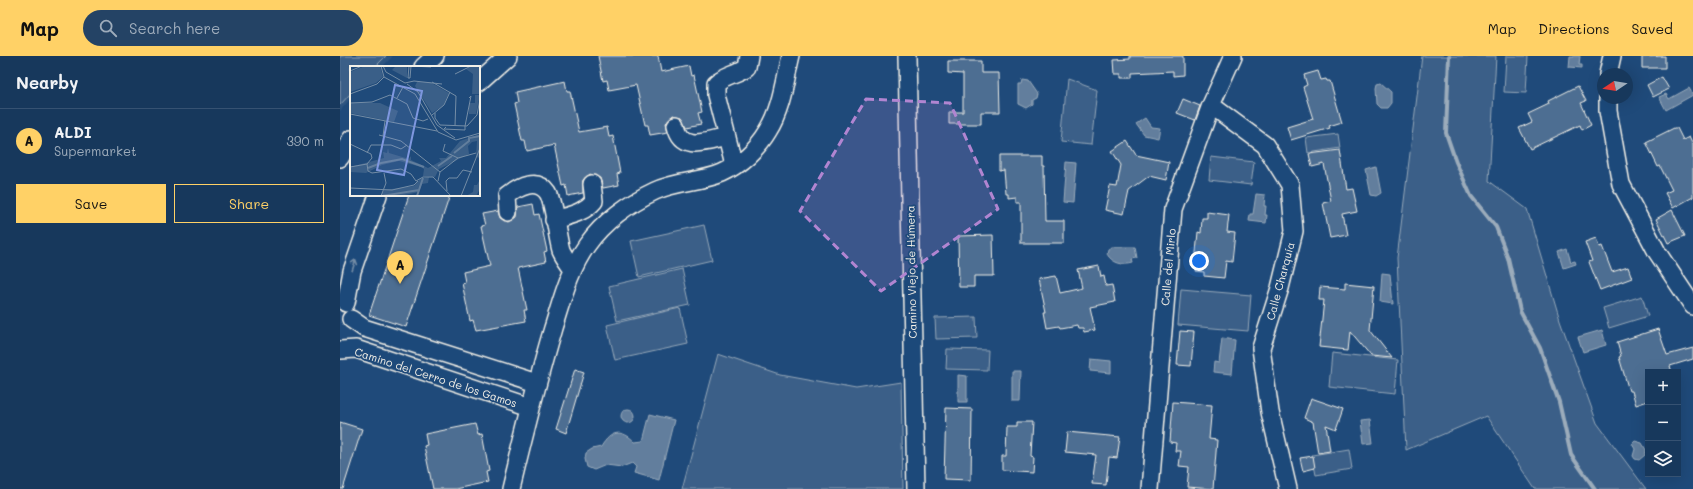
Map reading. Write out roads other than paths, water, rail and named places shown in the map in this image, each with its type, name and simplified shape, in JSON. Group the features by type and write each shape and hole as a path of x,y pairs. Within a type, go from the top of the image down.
{"street":[{"path":"423,66 435,56"},
{"path":"480,81 508,56"},
{"path":"734,165 716,95 716,83 722,78 739,73 746,67 749,56"},
{"name":"Camino del Cerro de los Gamos","path":"510,489 537,383 573,269 587,245 607,223 630,205 655,191 722,173 755,148 769,130 781,101 791,56"},
{"name":"Camino Viejo de Húmera","path":"907,56 916,489"},
{"name":"Calle del Mirlo","path":"1150,489 1172,209 1211,105 1233,56"},
{"path":"1609,68 1612,56"},
{"path":"1608,104 1621,184 1657,252 1693,306"},
{"name":"Calle Charquía","path":"1211,105 1265,145 1290,185 1294,231 1280,288 1261,348 1270,412 1288,489"},
{"path":"676,125 677,132 682,139 689,143 698,143 727,137"},
{"path":"340,158 350,141"},
{"path":"508,212 507,196 518,187 528,184 540,186 548,193 562,251 573,269"},
{"path":"554,220 581,212 590,206 594,201 592,184"},
{"path":"340,350 349,336 346,306 352,271 378,196"},
{"path":"346,306 364,328 537,383"},
{"path":"399,363 405,341"},
{"name":"Camino del Cerro de los Gamos","path":"340,350 356,349 531,407"}],"waterway":[{"path":"1449,56 1446,133 1456,162 1471,196 1496,227 1508,258 1520,311 1540,348 1559,402 1571,455 1595,489"}],"place":[{"name":"ALDI","path":"400,284"}]}
